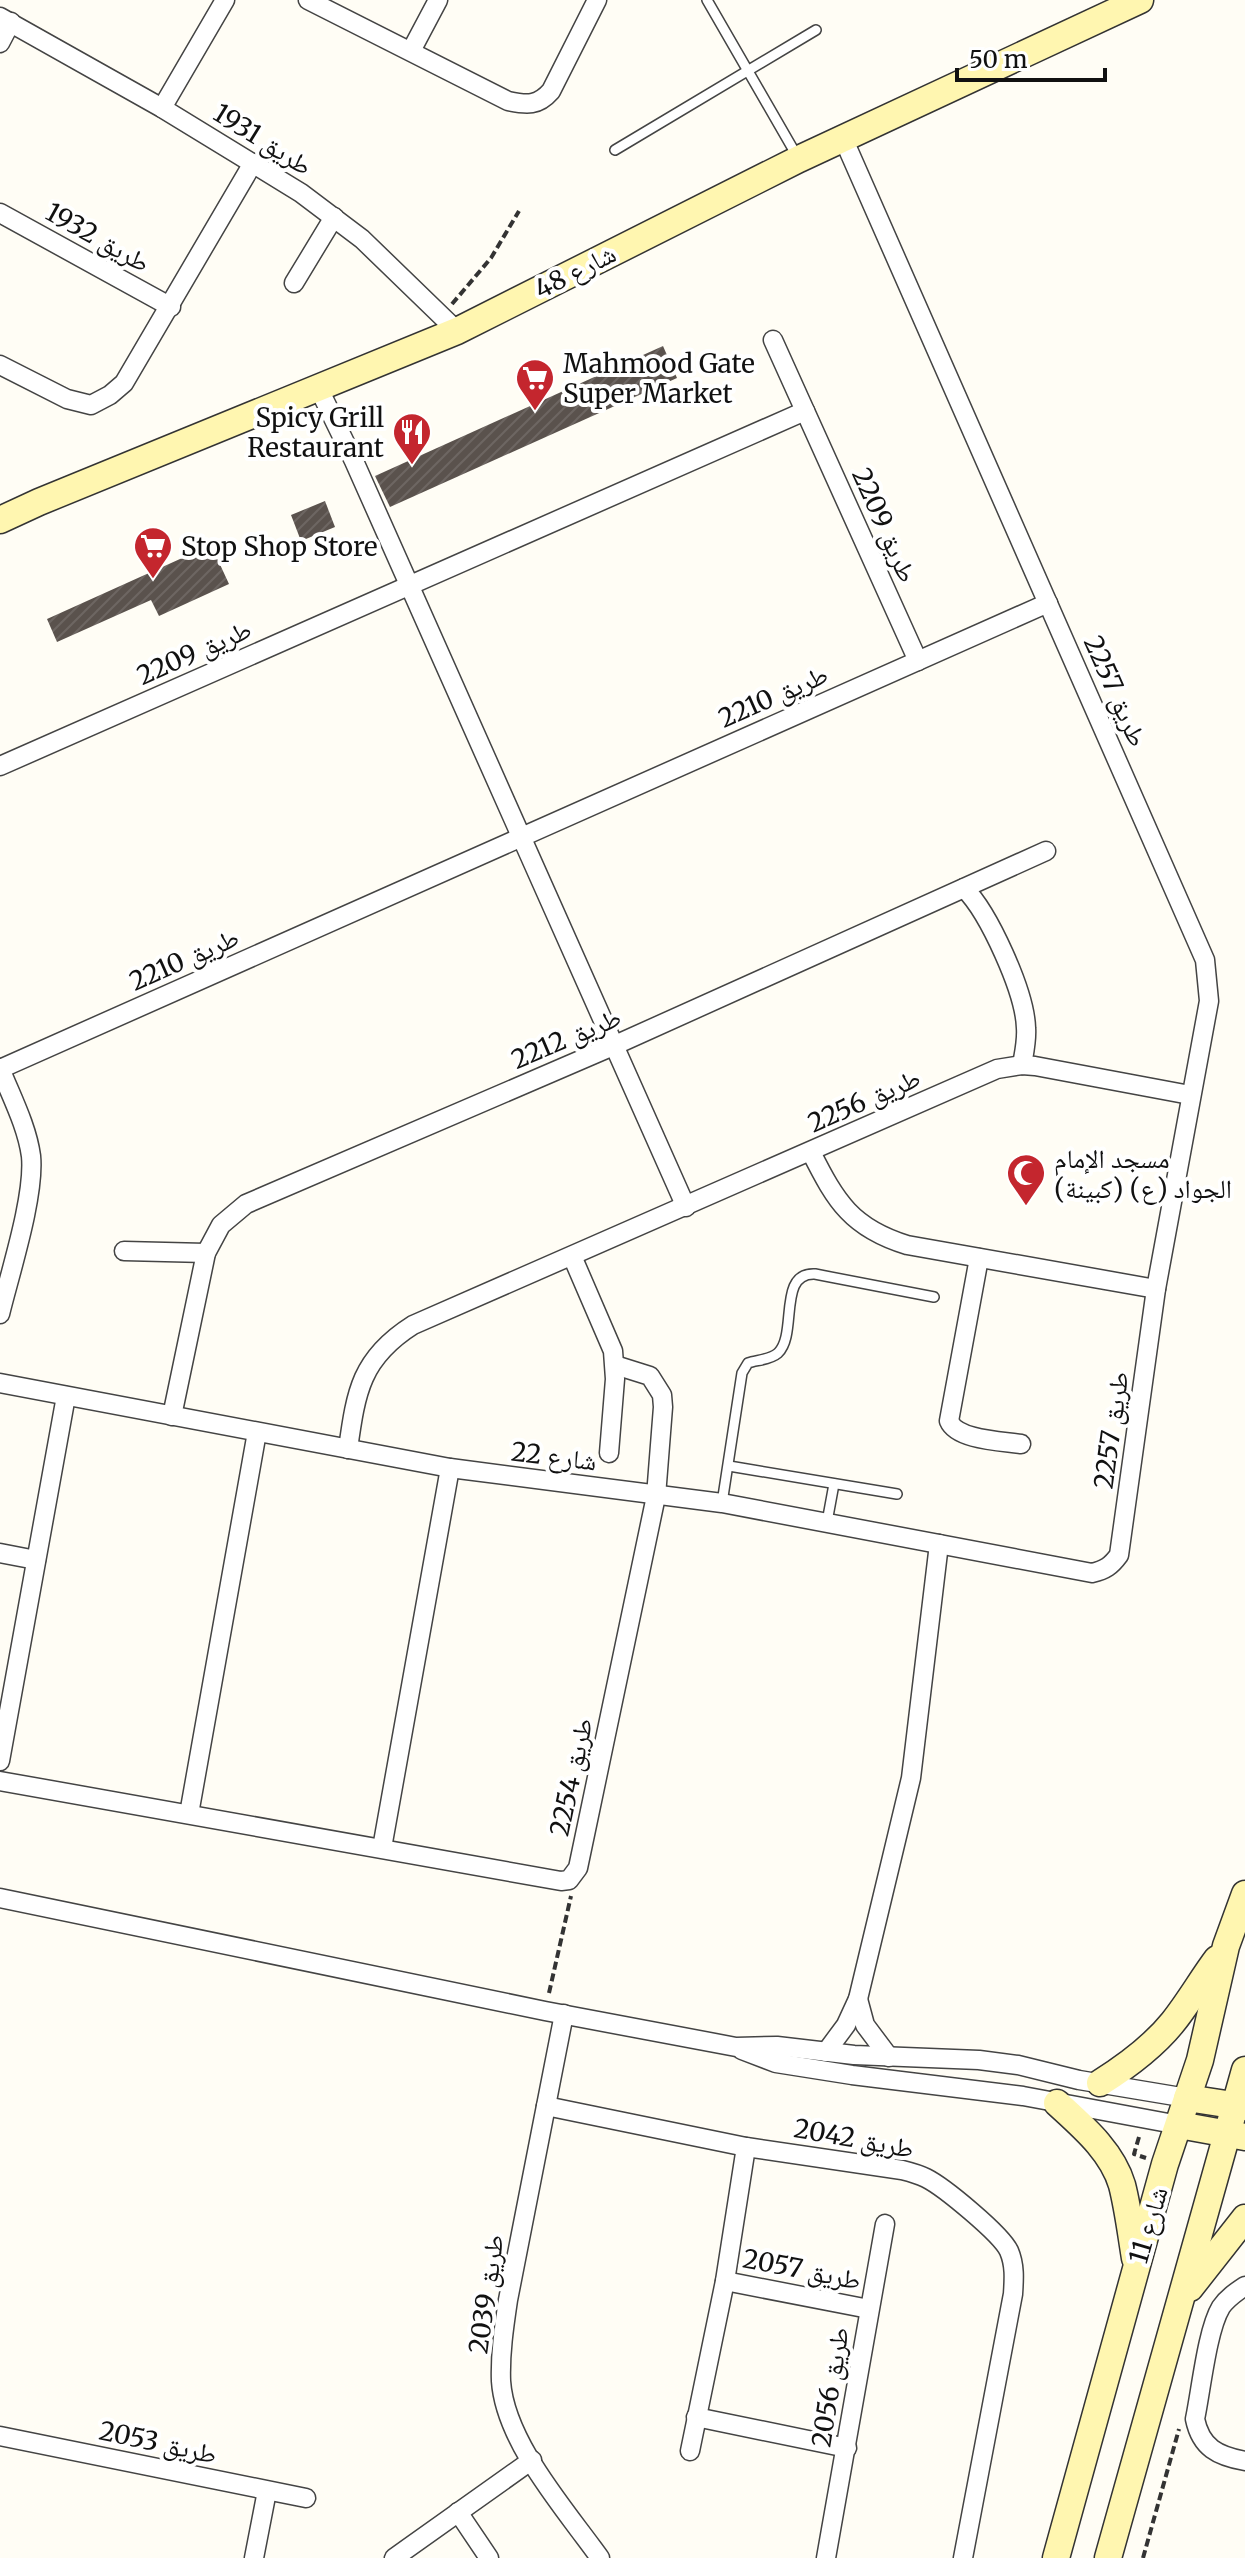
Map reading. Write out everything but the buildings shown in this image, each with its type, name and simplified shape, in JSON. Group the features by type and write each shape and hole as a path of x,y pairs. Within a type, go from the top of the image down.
{"street":[{"path":"162,108 225,0"},
{"path":"308,0 508,101 533,104 543,100 551,91 597,0"},
{"path":"411,51 438,0"},
{"name":"شارع 48","path":"0,520 318,387 1140,0"},
{"path":"0,43 5,20"},
{"name":"طريق 1931","path":"5,20 162,108 334,217 362,239 450,323"},
{"name":"طريق 2257","path":"843,138 1205,960 1209,1001 1156,1289 1122,1544 1112,1565 1102,1571"},
{"path":"0,365 67,399 91,405 110,395 124,383 171,307 253,163"},
{"name":"طريق 1932","path":"0,213 171,307"},
{"path":"294,283 334,217"},
{"name":"طريق 2209","path":"773,340 918,661"},
{"path":"318,387 686,1207"},
{"name":"طريق 2209","path":"0,766 805,411"},
{"name":"طريق 2210","path":"0,1069 1048,603"},
{"name":"طريق 2212","path":"172,1416 206,1253 221,1225 246,1204 613,1046 1046,851"},
{"path":"964,888 987,917 1019,996 1026,1027 1022,1065"},
{"name":"طريق 2256","path":"348,1449 355,1400 362,1377 375,1356 392,1338 413,1325 997,1069 1022,1065 1190,1095"},
{"path":"0,1069 31,1157 26,1203 0,1314"},
{"path":"811,1152 843,1208 861,1225 883,1237 907,1245 1156,1289"},
{"path":"124,1251 206,1253"},
{"path":"572,1256 609,1337 615,1365 609,1453"},
{"path":"979,1258 949,1421 952,1428 963,1434 1021,1444"},
{"path":"615,1365 650,1376 662,1395 656,1496"},
{"name":"شارع 22","path":"0,1383 450,1468 722,1503 1092,1573 1102,1571"},
{"path":"0,1761 66,1396"},
{"path":"189,1814 257,1432"},
{"path":"382,1848 450,1468"},
{"name":"طريق 2254","path":"0,1781 561,1881 575,1875 656,1496"},
{"path":"826,2052 852,2016 858,1999 911,1778 939,1544"},
{"path":"0,1553 36,1560"},
{"name":"شارع 11","path":"1056,2558 1165,2164 1200,2060 1226,1946 1245,1894"},
{"path":"0,1898 545,2011 736,2047 776,2063 1057,2103 1236,2135"},
{"path":"1100,2083 1126,2067 1172,2024 1226,1946"},
{"path":"858,1999 865,2025 889,2057"},
{"name":"طريق 2039","path":"564,2014 502,2341 501,2383 511,2420 532,2460 600,2558"},
{"path":"736,2047 777,2046 889,2057 979,2060 1240,2106"},
{"name":"شارع 11","path":"1108,2558 1183,2297 1236,2135 1245,2070"},
{"path":"1057,2103 1098,2143 1113,2165 1121,2183 1136,2268"},
{"name":"طريق 2042","path":"546,2106 746,2147 902,2170 925,2177 999,2236 1009,2250 1014,2269 1013,2294 963,2558"},
{"name":"طريق 2057","path":"690,2451 725,2281 746,2147"},
{"path":"1183,2297 1245,2218"},
{"name":"طريق 2056","path":"826,2558 885,2224"},
{"name":"طريق 2057","path":"725,2281 869,2309"},
{"path":"1245,2286 1231,2295 1220,2308 1195,2419 1198,2433 1215,2453 1245,2461"},
{"path":"696,2417 847,2448"},
{"name":"طريق 2053","path":"0,2436 306,2498"},
{"path":"394,2558 532,2460"},
{"path":"254,2558 267,2491"},
{"path":"458,2512 489,2558"}],"lane":[{"path":"707,0 799,159"},
{"path":"615,150 816,30"},
{"path":"722,1503 744,1367 780,1351 785,1342 793,1289 798,1279 809,1273 934,1297"},
{"path":"729,1466 897,1494"},
{"path":"827,1522 834,1484"}],"path":[{"path":"450,323 519,211"},
{"path":"545,2011 575,1875"}],"place":[{"name":"Mahmood Gate Super Market","path":"535,412"},
{"name":"Spicy Grill Restaurant","path":"412,466"},
{"name":"Stop Shop Store","path":"153,580"},
{"name":"مسجد الإمام الجواد (ع) (كبينة)","path":"1026,1207"}]}
